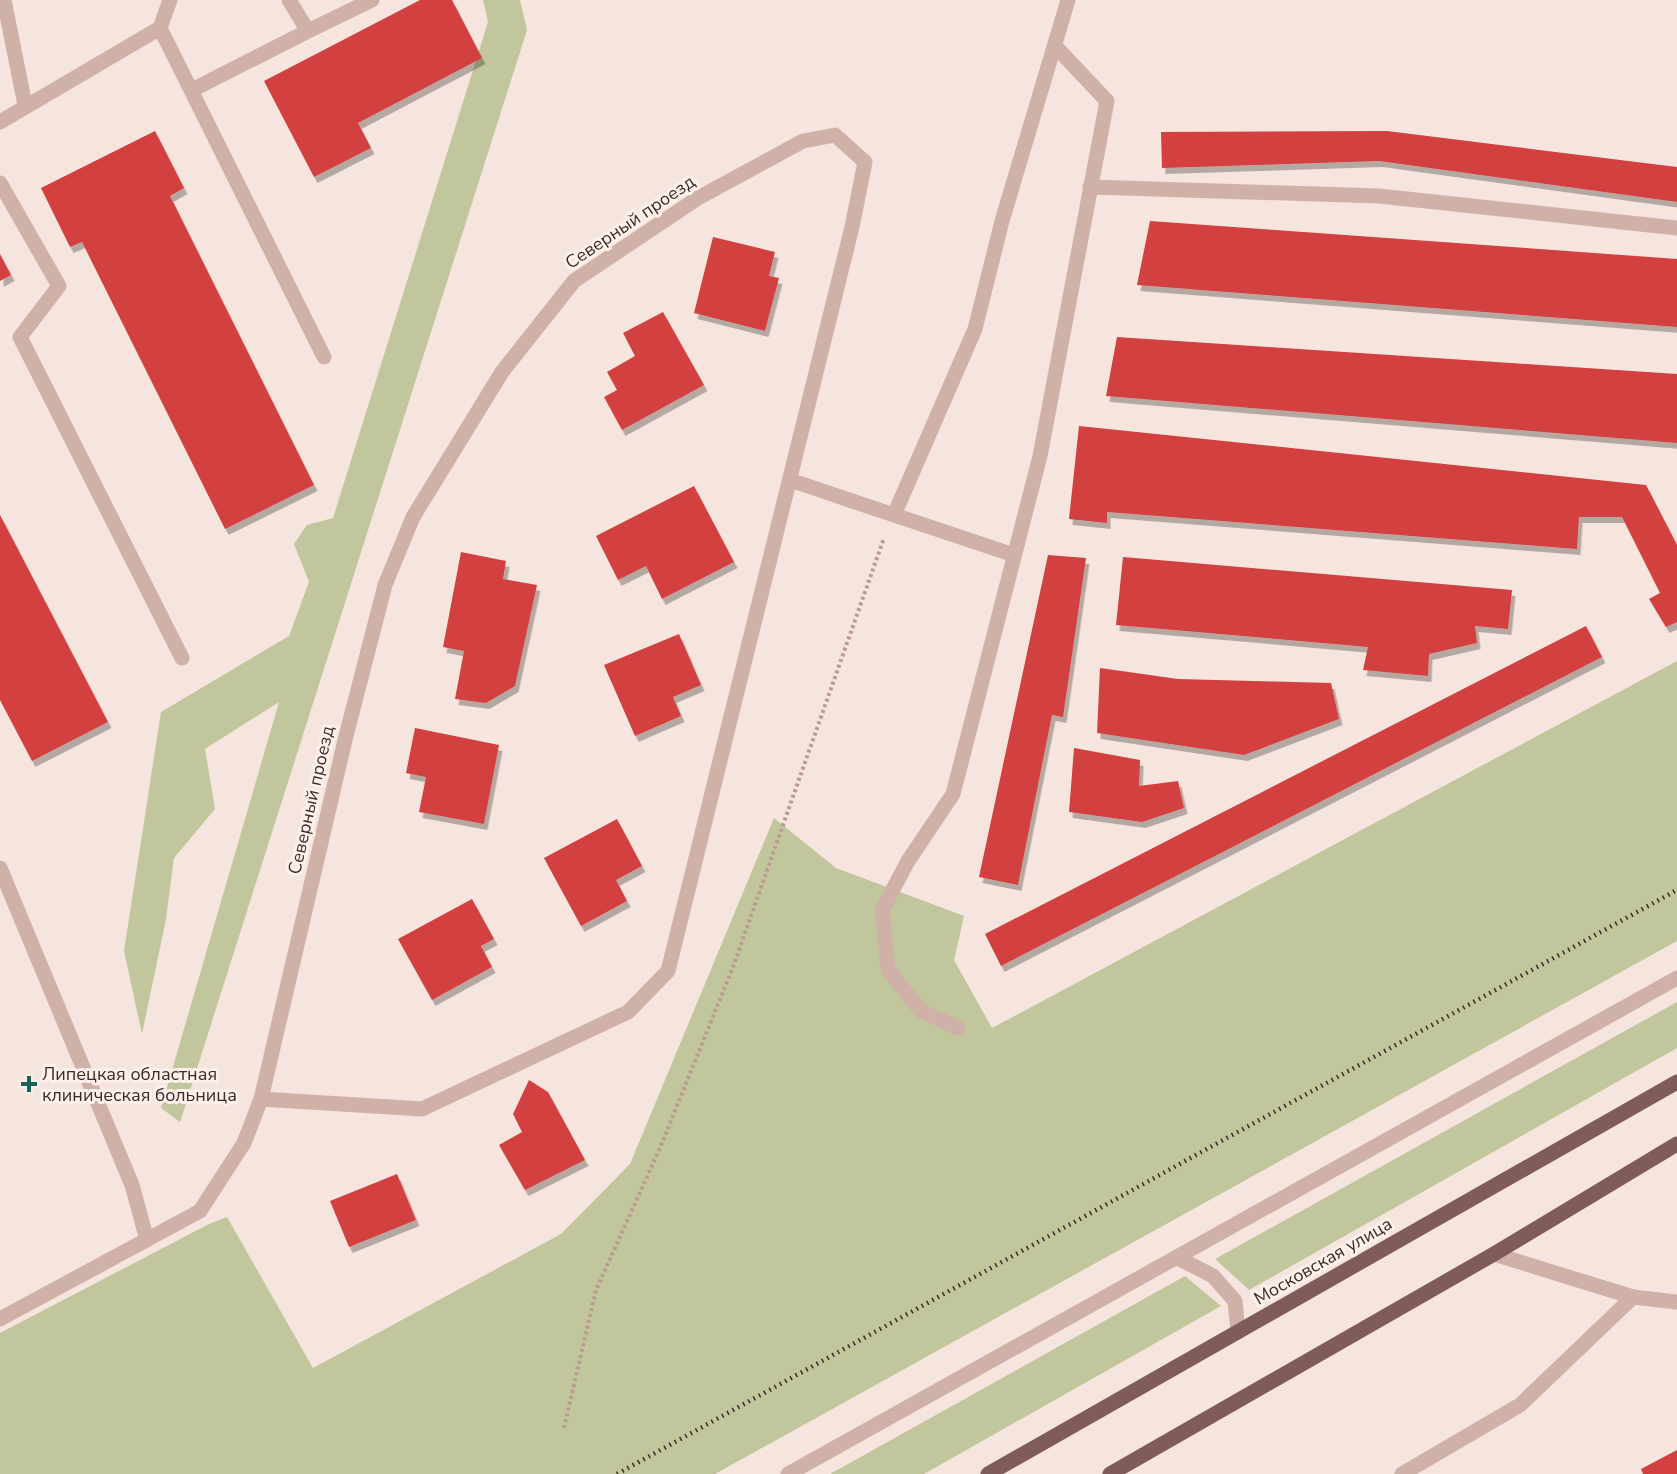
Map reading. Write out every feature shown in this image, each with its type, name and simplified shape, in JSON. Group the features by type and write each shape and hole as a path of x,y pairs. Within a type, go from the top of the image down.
{"main road":[{"name":"Московская улица","path":"988,1474 1677,1082"},
{"path":"1110,1474 1494,1254 1677,1144"}],"street":[{"path":"4,0 25,105"},
{"path":"0,122 25,105 160,28 170,0"},
{"path":"289,0 308,31"},
{"path":"192,90 372,0"},
{"path":"894,515 975,329 1002,221 1056,47 1068,0"},
{"path":"160,28 324,357"},
{"path":"958,1028 921,1011 888,970 882,910 909,861 953,794 1040,456 1107,101 1056,47"},
{"name":"Северный проезд","path":"835,135 866,162 668,971 628,1012 422,1109 261,1099 345,740 385,585 413,517 502,372 574,281 698,198 803,141 835,135"},
{"path":"0,183 59,286 20,337 182,658"},
{"path":"1090,187 1378,196 1677,228"},
{"path":"790,480 1014,555"},
{"path":"0,868 132,1185 147,1240"},
{"path":"788,1474 1677,978"},
{"path":"0,1318 200,1211 243,1143 261,1099"},
{"path":"1494,1254 1633,1297 1677,1302"},
{"path":"1178,1258 1213,1276 1235,1301 1238,1332"},
{"path":"1402,1474 1520,1405 1633,1297"}],"path":[{"path":"564,1428 596,1290 660,1148 733,967 879,549 894,515"}],"green space":[{"path":"483,0 520,0 527,30 180,1122 161,1108 279,702 205,749 215,809 174,858 166,919 142,1034 124,951 161,712 289,636 309,582 294,544 307,525 333,518 488,22"},
{"path":"1677,661 1677,941 715,1474 0,1474 0,1333 209,1224 227,1217 313,1368 561,1234 630,1164 774,818 836,868 964,916 954,960 992,1028"},
{"path":"1677,1002 1677,1048 1249,1290 1215,1259"},
{"path":"1185,1276 1221,1306 924,1474 830,1474"}],"building":[{"path":"420,0 452,0 482,58 358,123 371,148 314,177 264,81"},
{"path":"155,131 184,188 170,196 314,485 225,529 82,242 70,247 41,188"},
{"path":"1387,131 1677,167 1677,202 1379,161 1162,168 1161,132"},
{"path":"1150,221 1677,259 1677,327 1137,285"},
{"path":"713,237 775,252 769,276 779,278 765,331 694,313"},
{"path":"0,254 11,275 0,281"},
{"path":"663,312 704,385 622,430 604,397 617,390 607,372 635,356 623,333"},
{"path":"1117,337 1677,374 1677,443 1106,396"},
{"path":"1079,426 1646,485 1677,545 1677,622 1666,627 1649,599 1660,593 1622,517 1579,517 1577,549 1107,512 1107,523 1069,519"},
{"path":"694,486 734,562 662,599 646,566 618,580 596,536"},
{"path":"0,515 108,722 32,761 0,700"},
{"path":"461,552 506,561 503,579 537,585 515,686 486,703 455,699 464,651 443,647"},
{"path":"1048,555 1086,558 1063,717 1052,715 1018,885 979,877"},
{"path":"1123,557 1512,590 1508,629 1475,626 1477,643 1429,654 1428,676 1363,670 1368,647 1116,625"},
{"path":"1586,626 1602,657 1001,966 985,934"},
{"path":"679,634 701,685 673,697 681,716 635,736 604,665"},
{"path":"1100,668 1178,679 1331,683 1339,719 1244,755 1097,733"},
{"path":"415,728 499,745 484,824 419,812 426,777 406,773"},
{"path":"1074,748 1140,760 1139,786 1178,781 1184,808 1142,822 1069,812"},
{"path":"617,819 642,866 616,880 627,901 581,926 544,858"},
{"path":"472,899 494,939 481,946 492,967 432,1000 398,939"},
{"path":"529,1080 548,1092 585,1160 525,1190 499,1145 522,1132 513,1114"},
{"path":"397,1174 416,1220 349,1247 330,1201"},
{"path":"1677,1450 1677,1474 1643,1474 1641,1469"}],"railway":[{"path":"617,1474 1677,890"}],"place":[{"name":"Липецкая областная клиническая больница","path":"29,1084"}]}
